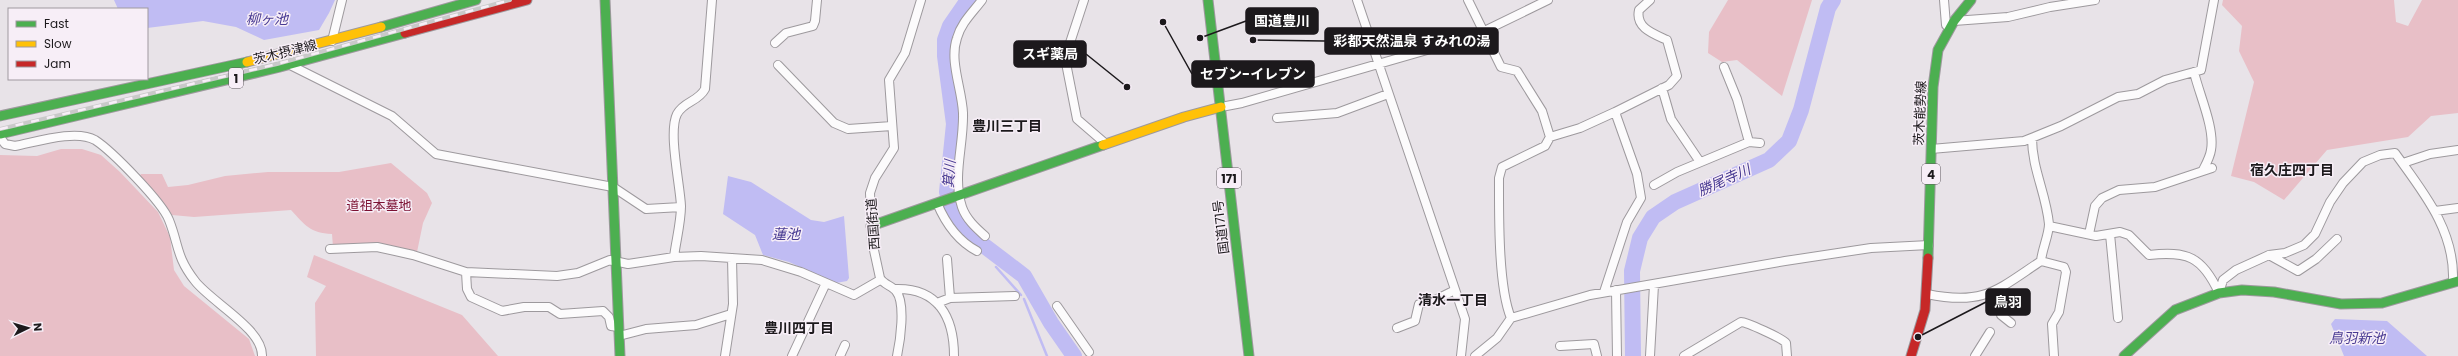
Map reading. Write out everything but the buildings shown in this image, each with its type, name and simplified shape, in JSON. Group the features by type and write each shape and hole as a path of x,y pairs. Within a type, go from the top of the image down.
{"main road":[{"name":"茨木摂津線","path":"0,135 290,65 527,0"},
{"path":"605,0 620,353"},
{"name":"国道171号","path":"1208,0 1249,356"},
{"name":"茨木能勢線","path":"1912,356 1925,310 1927,294 1933,87 1938,50 1952,24 1971,0"},
{"name":"茨木摂津線","path":"0,116 169,81 332,41 470,1"},
{"path":"470,1 470,15"},
{"path":"871,226 1203,110 1221,107"},
{"path":"2124,356 2176,310 2219,293 2242,290 2274,292 2341,304 2382,303 2456,281"}],"street":[{"path":"332,41 342,0"},
{"path":"674,257 681,207 674,140 676,116 683,104 700,98 705,89 712,0"},
{"path":"775,43 786,33 813,26 815,21 817,0"},
{"name":"西国街道","path":"880,280 871,226 870,193 875,178 894,148 889,80 905,53 922,0"},
{"path":"982,0 962,26 956,38 955,53 963,113 957,180 958,196 962,208 972,224 985,236"},
{"path":"1084,0 1065,58 1077,119 1106,144"},
{"path":"1357,0 1378,66 1455,290 1465,328 1461,356"},
{"path":"1468,0 1501,67 1516,71 1542,111 1550,137"},
{"path":"1221,107 1242,103 1378,66 1455,42 1484,31 1548,0"},
{"path":"1510,318 1507,309 1503,273 1499,178 1502,167 1545,146 1550,137 1580,128 1615,112 1669,85 1677,76 1667,40 1645,30 1639,19 1638,10 1650,0"},
{"path":"1944,0 1946,26 2008,17 2050,7 2095,0"},
{"path":"1931,149 2032,138 2118,97 2138,94 2165,80 2201,70 2214,0"},
{"path":"290,65 392,116 436,154 613,187 646,209 681,207"},
{"path":"778,65 834,123 848,129 892,126"},
{"path":"1724,67 1737,99 1749,142"},
{"path":"2089,234 2094,206 2102,198 2119,190 2154,187 2208,169 2212,138 2207,113 2200,97 2194,72"},
{"path":"1662,88 1671,119 1700,162"},
{"path":"1277,118 1337,113 1388,94"},
{"path":"1604,292 1627,222 1641,198 1637,174 1615,112"},
{"path":"0,135 5,144 15,146 80,134 94,140 104,148 158,202 169,220 178,254 186,269 196,283 236,317 255,337 263,350 262,356"},
{"path":"1927,294 1950,299 1983,296 1994,292 2041,261 2049,226 2044,193 2032,158 2032,138"},
{"path":"1654,185 1700,162 1749,142 1760,143"},
{"path":"2403,163 2430,154 2458,150"},
{"path":"2219,293 2223,280 2236,270 2269,255 2285,253 2304,245 2315,234 2330,202 2343,183 2363,162 2380,155 2395,152 2435,211 2450,242 2456,281"},
{"path":"940,202 952,229 966,244 977,251"},
{"path":"2435,211 2458,208"},
{"path":"2049,226 2089,234 2110,234 2120,232 2129,235 2149,255 2175,253 2192,259 2210,275 2219,293"},
{"path":"2110,234 2118,318"},
{"path":"2269,255 2298,270 2316,259 2337,239"},
{"path":"1475,356 1497,338 1510,318 1604,292 1654,285 1785,261 1863,249 1929,245"},
{"path":"330,249 377,247 413,255 466,272 557,276 578,273 610,260 628,264 674,257 701,256 762,260 801,272 854,295 880,280 894,290 900,299 902,314 897,356"},
{"path":"725,356 730,314 733,304 732,258"},
{"path":"947,259 950,298"},
{"path":"2041,261 2064,267 2066,272 2059,312 2052,324 2054,356"},
{"path":"466,272 467,289 471,297 502,311 524,307 549,307 560,314 603,311 609,317 611,326 619,331 696,325 730,314"},
{"path":"792,356 826,283"},
{"path":"1650,356 1654,285"},
{"path":"894,290 913,290 936,303 945,313 953,329 954,356"},
{"path":"1397,328 1415,321 1419,304 1437,300 1455,290"},
{"path":"1616,290 1617,356"},
{"path":"1994,292 2000,303 2001,316 2011,323"},
{"path":"936,303 950,298 1015,296"},
{"path":"1057,306 1090,352"},
{"path":"1684,356 1741,322 1746,322 1759,331 1781,337 1786,343 1787,356"},
{"path":"1975,356 1990,332"},
{"path":"1560,346 1594,344 1597,356"},
{"path":"840,356 845,345"},
{"path":"620,353 627,356"}],"green space":[{"path":"1728,0 1812,0 1782,96 1737,60 1722,62 1708,53 1709,32"},
{"path":"2223,0 2394,0 2396,22 2408,26 2422,0 2458,0 2458,113 2431,116 2408,137 2327,150 2284,200 2254,182 2231,176 2254,82 2239,51 2242,26 2222,5"},
{"path":"61,149 82,149 101,155 120,172 158,212 170,237 174,270 184,286 249,339 255,356 0,356 0,155 37,156"},
{"name":"道祖本墓地","path":"391,163 427,193 432,203 423,223 417,252 333,247 332,234 313,230 304,224 291,210 194,217 172,215 160,198 139,177 141,174 162,174 168,187 188,185 225,176 268,172 339,172"},
{"path":"314,255 462,315 498,356 316,356 315,303 326,286 307,277"}],"water":[{"name":"柳ヶ池","path":"114,0 335,0 319,30 264,40 236,27 203,21 148,28 148,8 118,8"},
{"name":"蓮池","path":"728,176 751,182 811,220 824,222 844,216 849,278 847,281 836,283 789,262 763,255 755,235 723,214"},
{"name":"鳥羽新池","path":"2335,319 2387,321 2427,356 2344,356 2331,324"}],"waterway":[{"name":"箕川","path":"968,0 950,26 945,40 945,56 954,124 947,192 951,207 964,227 978,241 1024,276 1051,323 1074,356"},
{"name":"勝尾寺川","path":"1633,356 1632,271 1640,238 1653,217 1675,202 1769,160 1789,141 1801,110 1828,8 1833,0"},
{"name":"箕川","path":"994,260 997,255"},
{"path":"996,267 1021,295"},
{"path":"1024,299 1047,356"}],"railway":[{"path":"0,129 277,64 510,0"}],"traffic: fast":[{"path":"381,27 476,0"},
{"path":"605,0 620,356"},
{"path":"1208,0 1249,356"},
{"path":"1928,258 1933,87 1938,50 1954,21 1971,0"},
{"path":"0,134 280,67 405,33"},
{"path":"0,116 247,62"},
{"path":"871,226 1103,145"},
{"path":"2124,356 2175,310 2219,293 2242,290 2274,292 2341,304 2382,303 2458,281"}],"traffic: slow":[{"path":"247,62 381,27"},
{"path":"1103,145 1184,117 1221,107"}],"traffic: jam":[{"path":"405,33 527,0"},
{"path":"1911,356 1925,310 1928,258"}],"place":[{"name":"セブン-イレブン","path":"1163,22"},
{"name":"国道豊川","path":"1200,38"},
{"name":"彩都天然温泉 すみれの湯","path":"1253,40"},
{"name":"スギ薬局","path":"1127,87"},
{"name":"鳥羽","path":"1918,337"}],"district":[{"name":"豊川三丁目","path":"1007,126"},
{"name":"宿久庄四丁目","path":"2292,170"},
{"name":"清水一丁目","path":"1453,300"},
{"name":"豊川四丁目","path":"799,328"}]}
